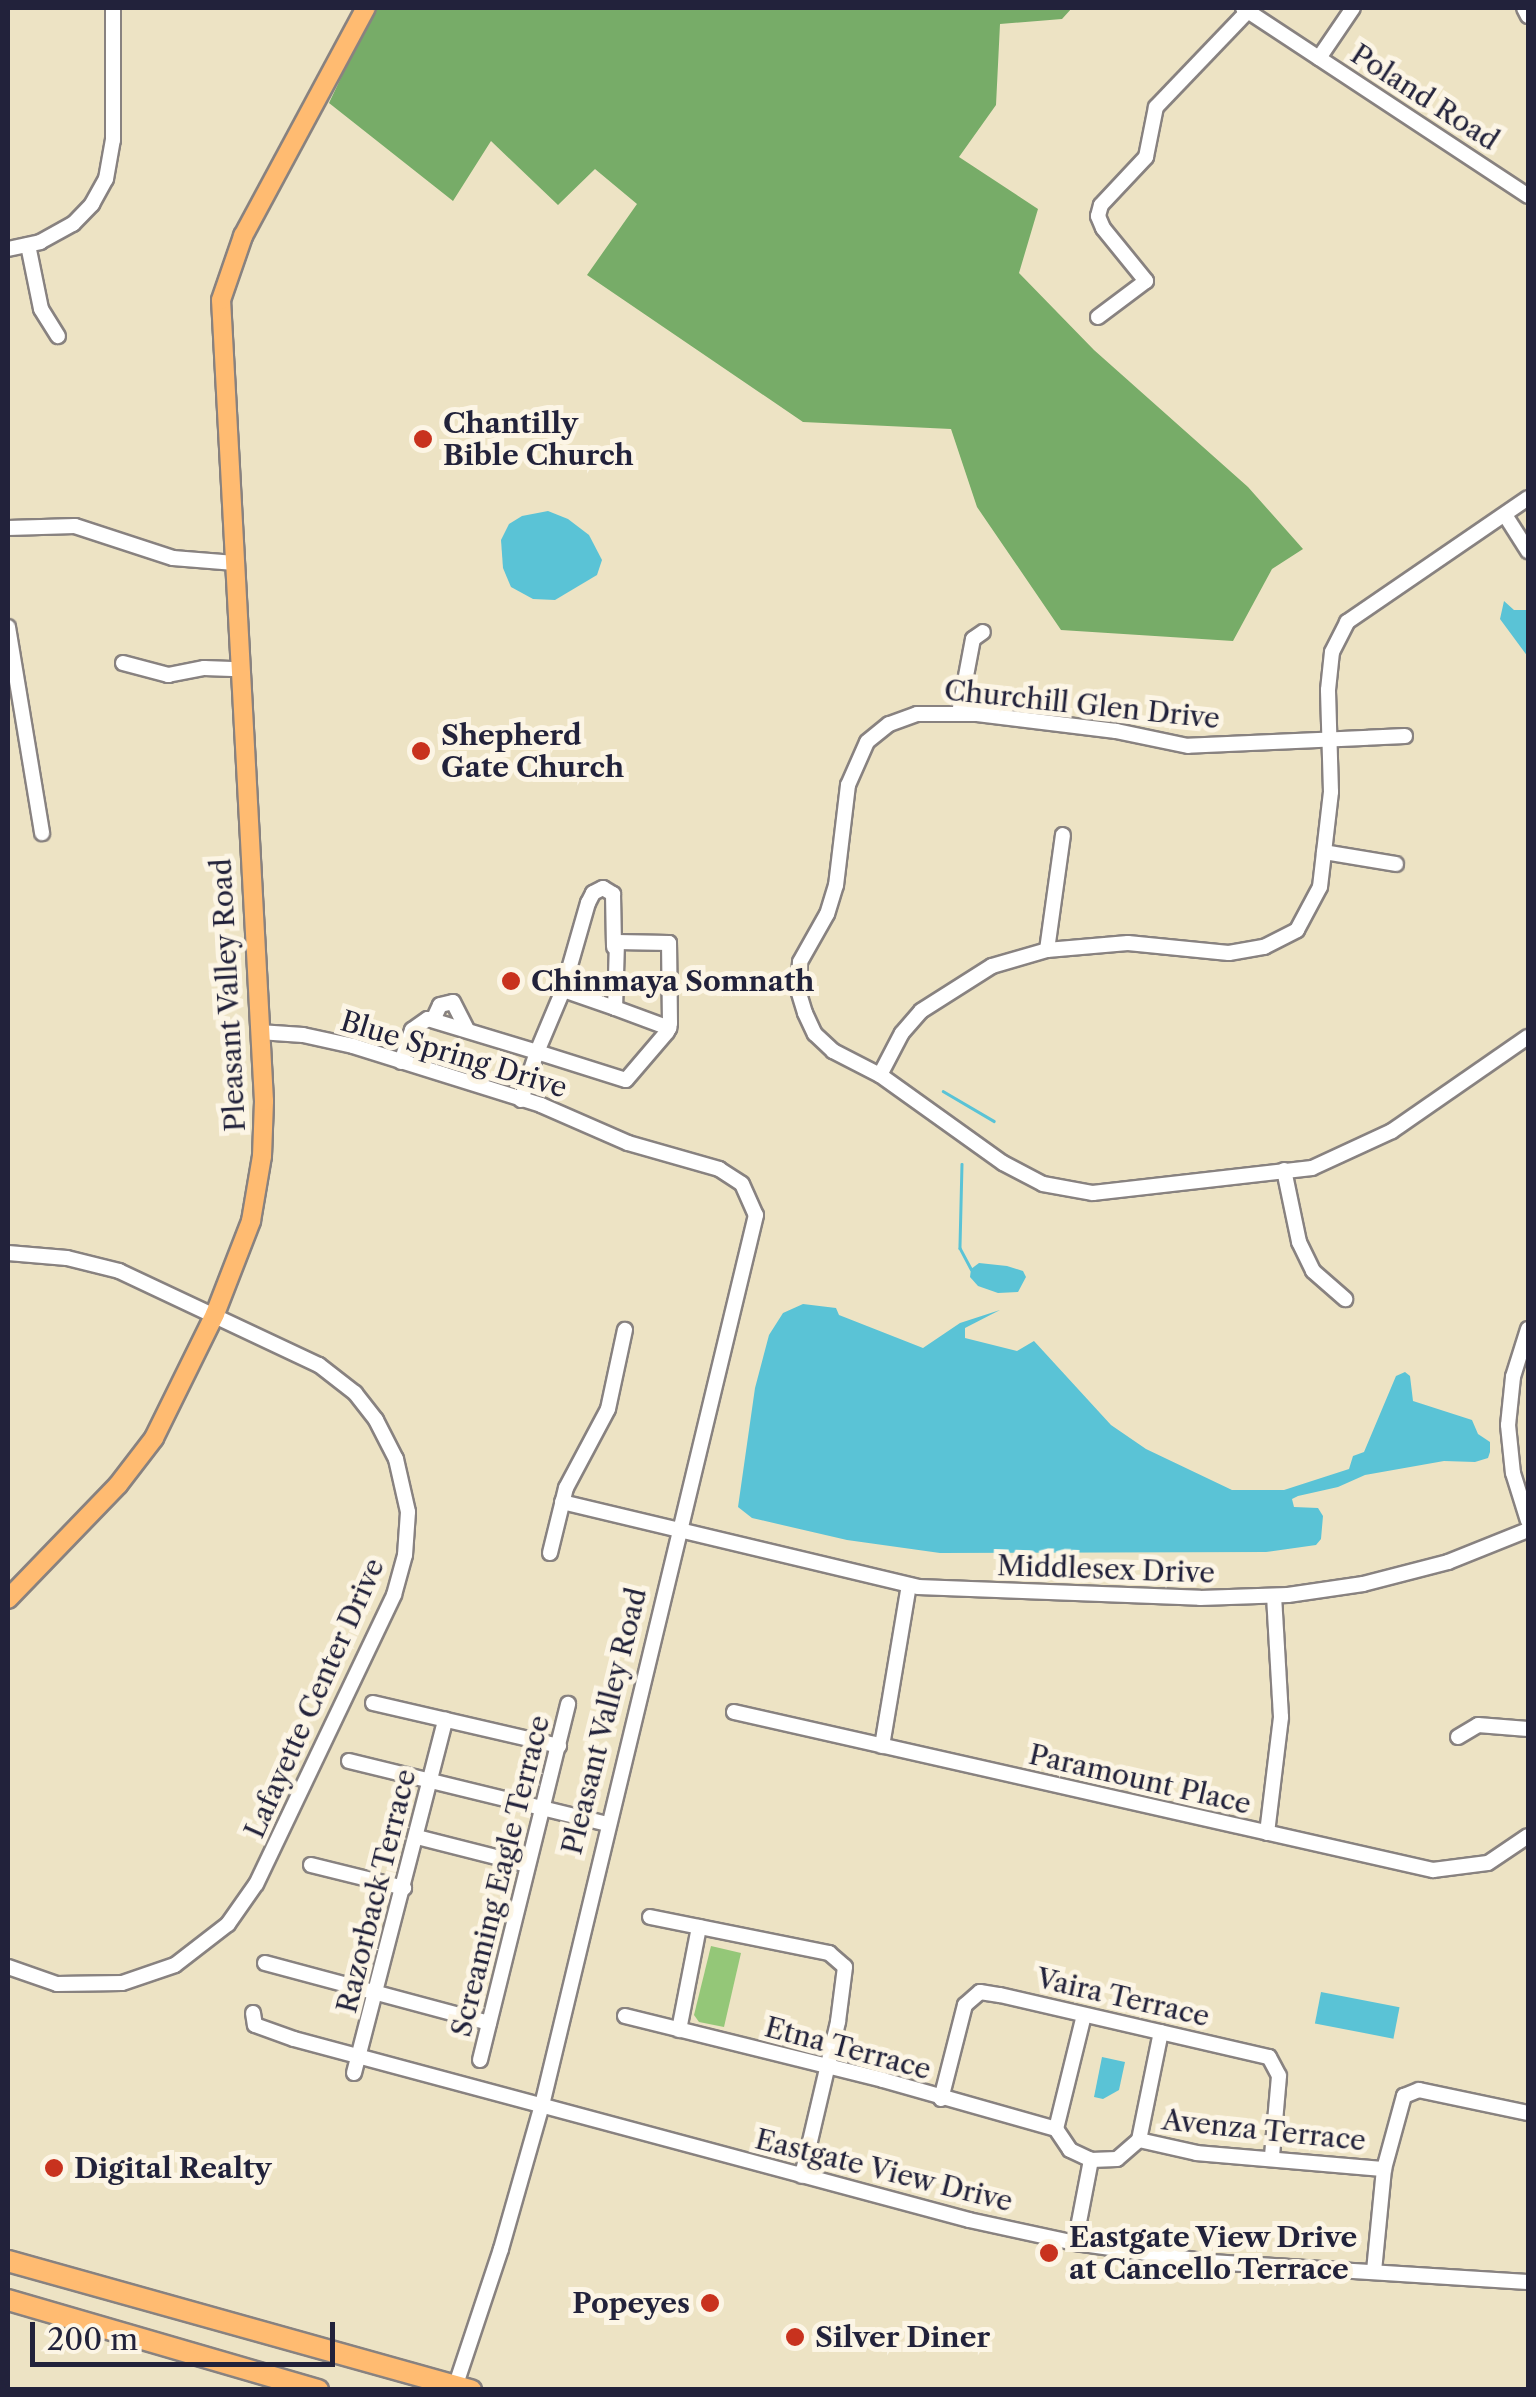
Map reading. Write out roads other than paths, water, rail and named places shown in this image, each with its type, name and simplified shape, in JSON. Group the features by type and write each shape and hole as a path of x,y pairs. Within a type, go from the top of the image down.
{"highway":[{"path":"8,2261 460,2388"},
{"path":"8,2300 318,2390"}],"main road":[{"name":"Pleasant Valley Road","path":"8,1599 134,1466 172,1406 234,1273 256,1194 264,1128 220,319 225,278 366,8"}],"street":[{"path":"8,248 28,245 73,224 92,204 106,179 113,140 113,8"},
{"path":"1319,58 1353,8"},
{"path":"1524,8 1528,16"},
{"path":"1098,318 1146,281 1103,228 1098,216 1101,205 1146,157 1150,120 1156,106 1245,9"},
{"name":"Poland Road","path":"1245,9 1528,196"},
{"path":"28,245 41,309 58,336"},
{"path":"880,1074 902,1032 920,1011 992,966 1047,950 1128,942 1229,953 1264,947 1297,930 1320,887 1331,792 1328,739 1332,652 1347,622 1528,498"},
{"path":"1505,516 1528,551"},
{"path":"8,528 75,526 172,558 234,563"},
{"path":"8,627 42,833"},
{"path":"960,713 973,639 983,632"},
{"path":"123,663 168,675 204,668 239,669"},
{"name":"Churchill Glen Drive","path":"1405,736 1188,746 1116,731 960,713 917,714 890,724 868,742 848,785 832,902 800,962 798,990 815,1034 833,1052 880,1074 1003,1163 1057,1188 1093,1193 1312,1168 1354,1152 1528,1038"},
{"path":"1047,950 1063,835"},
{"path":"1324,852 1396,864"},
{"path":"521,1100 563,990 590,897 604,888 613,894 615,1008"},
{"path":"401,1062 412,1030 434,1018 626,1080 669,1028 669,943 616,942 614,947"},
{"path":"563,990 669,1028"},
{"name":"Blue Spring Drive","path":"259,1032 321,1038 401,1062 566,1114 628,1144"},
{"name":"Pleasant Valley Road","path":"460,2388 542,2105 606,1824 756,1216 750,1195 730,1174 628,1144"},
{"path":"1284,1170 1300,1242 1313,1271 1345,1299"},
{"name":"Lafayette Center Drive","path":"8,1253 93,1264 216,1314 319,1365 370,1410 388,1439 403,1480 408,1534 401,1576 256,1884 214,1938 171,1968 122,1984 57,1984 8,1967"},
{"path":"1528,1329 1513,1376 1508,1425 1512,1473 1528,1520"},
{"path":"550,1553 562,1502 608,1409 625,1330"},
{"name":"Middlesex Drive","path":"562,1502 908,1586 1200,1598 1274,1596 1400,1576 1528,1530"},
{"path":"882,1746 908,1586"},
{"path":"1267,1833 1281,1717 1274,1596"},
{"path":"373,1703 559,1746"},
{"name":"Screaming Eagle Terrace","path":"480,2060 568,1704"},
{"name":"Paramount Place","path":"734,1712 1267,1833 1451,1870 1488,1862 1526,1844"},
{"name":"Razorback Terrace","path":"354,2074 445,1720"},
{"path":"1458,1738 1478,1724 1528,1728"},
{"path":"350,1761 606,1824"},
{"path":"417,1837 528,1865"},
{"path":"311,1864 404,1888"},
{"path":"650,1917 828,1953 840,1961 846,1980 802,2176"},
{"path":"679,2030 699,1927"},
{"path":"265,1963 489,2023"},
{"name":"Vaira Terrace","path":"942,2099 965,2006 974,1995 1000,1994 1263,2054 1272,2061 1279,2076 1272,2156"},
{"name":"Eastgate View Drive","path":"253,2014 256,2025 266,2030 359,2056 802,2176 1076,2243 1210,2262 1528,2282"},
{"path":"1084,2015 1056,2128 1070,2150 1091,2160 1117,2159 1138,2140 1161,2032"},
{"name":"Etna Terrace","path":"625,2016 1056,2128"},
{"path":"1374,2271 1384,2168 1400,2101 1413,2091 1528,2113"},
{"name":"Avenza Terrace","path":"1138,2140 1197,2152 1384,2168"},
{"path":"1076,2243 1091,2160"}],"water":[{"path":"548,511 568,519 589,535 602,560 597,575 555,600 533,599 511,587 503,568 501,540 509,524 522,516"},
{"path":"1504,601 1514,610 1528,610 1528,657 1500,619"},
{"path":"979,1263 1007,1266 1023,1271 1026,1277 1018,1292 998,1293 978,1286 970,1277 971,1269"},
{"path":"803,1304 836,1308 839,1315 923,1348 960,1323 1000,1310 965,1328 965,1338 1017,1351 1034,1341 1111,1425 1146,1449 1232,1490 1284,1490 1349,1469 1353,1456 1364,1452 1396,1376 1405,1372 1410,1376 1413,1401 1472,1420 1478,1434 1490,1442 1490,1452 1488,1458 1475,1462 1444,1461 1365,1475 1338,1487 1298,1496 1292,1499 1294,1507 1318,1508 1323,1516 1321,1539 1316,1545 1266,1552 940,1553 847,1540 752,1518 738,1507 755,1388 769,1335 783,1313"},
{"path":"1321,1992 1400,2007 1393,2039 1315,2023"},
{"path":"1102,2057 1125,2062 1119,2090 1103,2099 1094,2097"}],"waterway":[{"path":"943,1091 994,1121"},
{"path":"962,1164 960,1248 971,1269"}],"place":[{"name":"Chantilly Bible Church","path":"423,439"},
{"name":"Shepherd Gate Church","path":"421,751"},
{"name":"Chinmaya Somnath","path":"511,981"},
{"name":"Digital Realty","path":"54,2168"},
{"name":"Eastgate View Drive at Cancello Terrace","path":"1049,2253"},
{"name":"Popeyes","path":"710,2303"},
{"name":"Silver Diner","path":"795,2337"}]}
